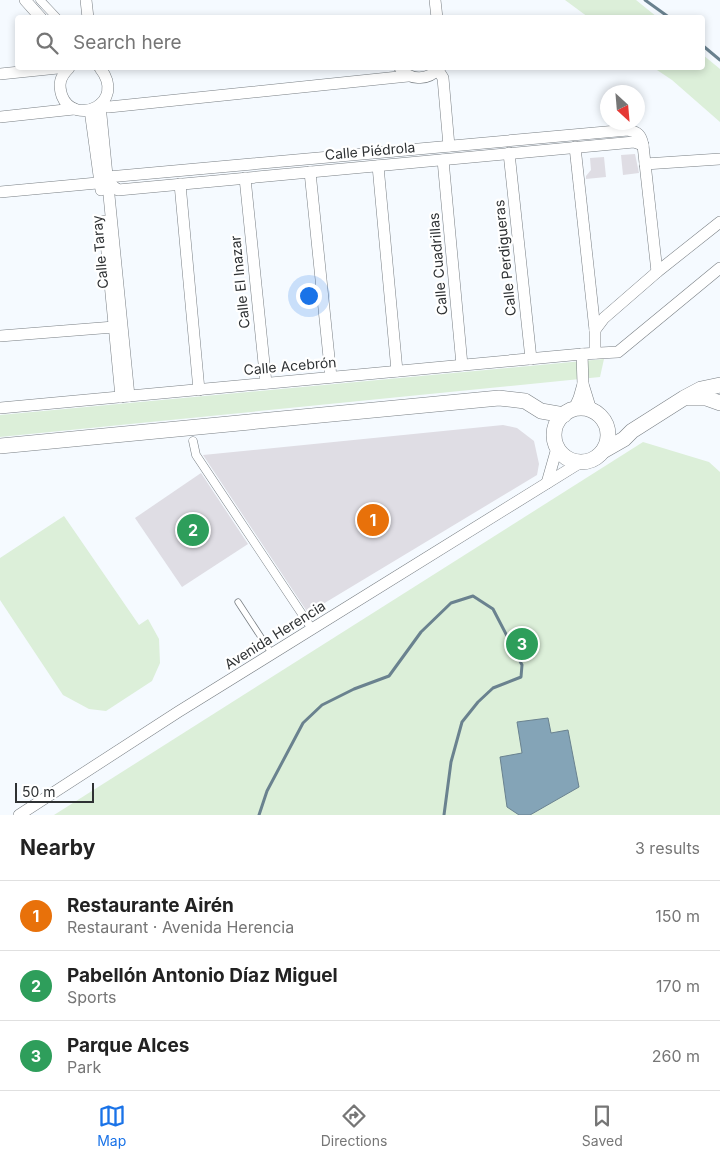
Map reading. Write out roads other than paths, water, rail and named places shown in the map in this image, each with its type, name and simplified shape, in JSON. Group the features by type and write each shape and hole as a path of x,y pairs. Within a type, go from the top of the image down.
{"main road":[{"path":"540,411 554,433 558,448 563,455 581,462 593,459 624,439 632,431 684,398 701,389 720,385"},
{"path":"0,446 499,398 524,402 540,411 569,412 583,408 599,414 608,430 608,441 603,451"},
{"path":"684,398 706,398 720,403"},
{"path":"554,433 557,423 569,412"},
{"path":"608,430 632,431"}],"street":[{"path":"25,0 38,15"},
{"path":"40,0 54,15"},
{"path":"86,0 88,15"},
{"path":"435,0 437,15"},
{"path":"0,74 39,70"},
{"path":"67,70 62,76 60,88 64,100 74,109"},
{"path":"97,106 106,97 109,86 107,76 102,70"},
{"path":"0,117 74,109 82,111 97,106 109,107 404,72 418,78 429,76 437,70"},
{"path":"439,70 443,78 448,146"},
{"name":"Calle Taray","path":"97,106 106,181 125,397"},
{"path":"0,192 448,146 628,130 637,132 642,137 657,272"},
{"name":"Calle Piédrola","path":"106,181 118,190 575,147 634,142 643,145"},
{"path":"575,147 595,353"},
{"name":"Calle Perdigueras","path":"510,153 531,359"},
{"path":"645,164 720,159"},
{"name":"Calle Cuadrillas","path":"443,160 462,365"},
{"path":"378,166 396,371"},
{"path":"310,172 332,377"},
{"name":"Calle El Inazar","path":"245,178 266,383"},
{"name":"Calle Taray","path":"106,181 114,327 125,397"},
{"path":"180,184 199,390"},
{"path":"594,330 604,318 657,272 720,222"},
{"name":"Calle Acebrón","path":"0,408 618,352 720,268"},
{"path":"0,336 114,327"},
{"path":"582,354 583,384 591,410"},
{"path":"569,412 579,398 583,384"},
{"path":"193,441 196,455 312,629"},
{"path":"547,483 558,448"},
{"name":"Avenida Herencia","path":"20,815 178,712 581,462"}],"lane":[{"path":"238,602 272,654"}],"water":[{"path":"548,718 551,733 568,730 579,787 530,815 519,815 507,807 500,757 522,753 517,722"}],"waterway":[{"path":"645,0 666,15"},
{"path":"705,48 720,60"},
{"path":"259,815 267,791 303,723 322,705 354,689 389,676 421,632 451,603 473,596 493,609 522,665 521,677 493,688 478,702 462,722 451,762 444,815"}],"place":[{"name":"Restaurante Airén","path":"373,520"},
{"name":"Pabellón Antonio Díaz Miguel","path":"193,530"},
{"name":"Parque Alces","path":"522,644"}]}
